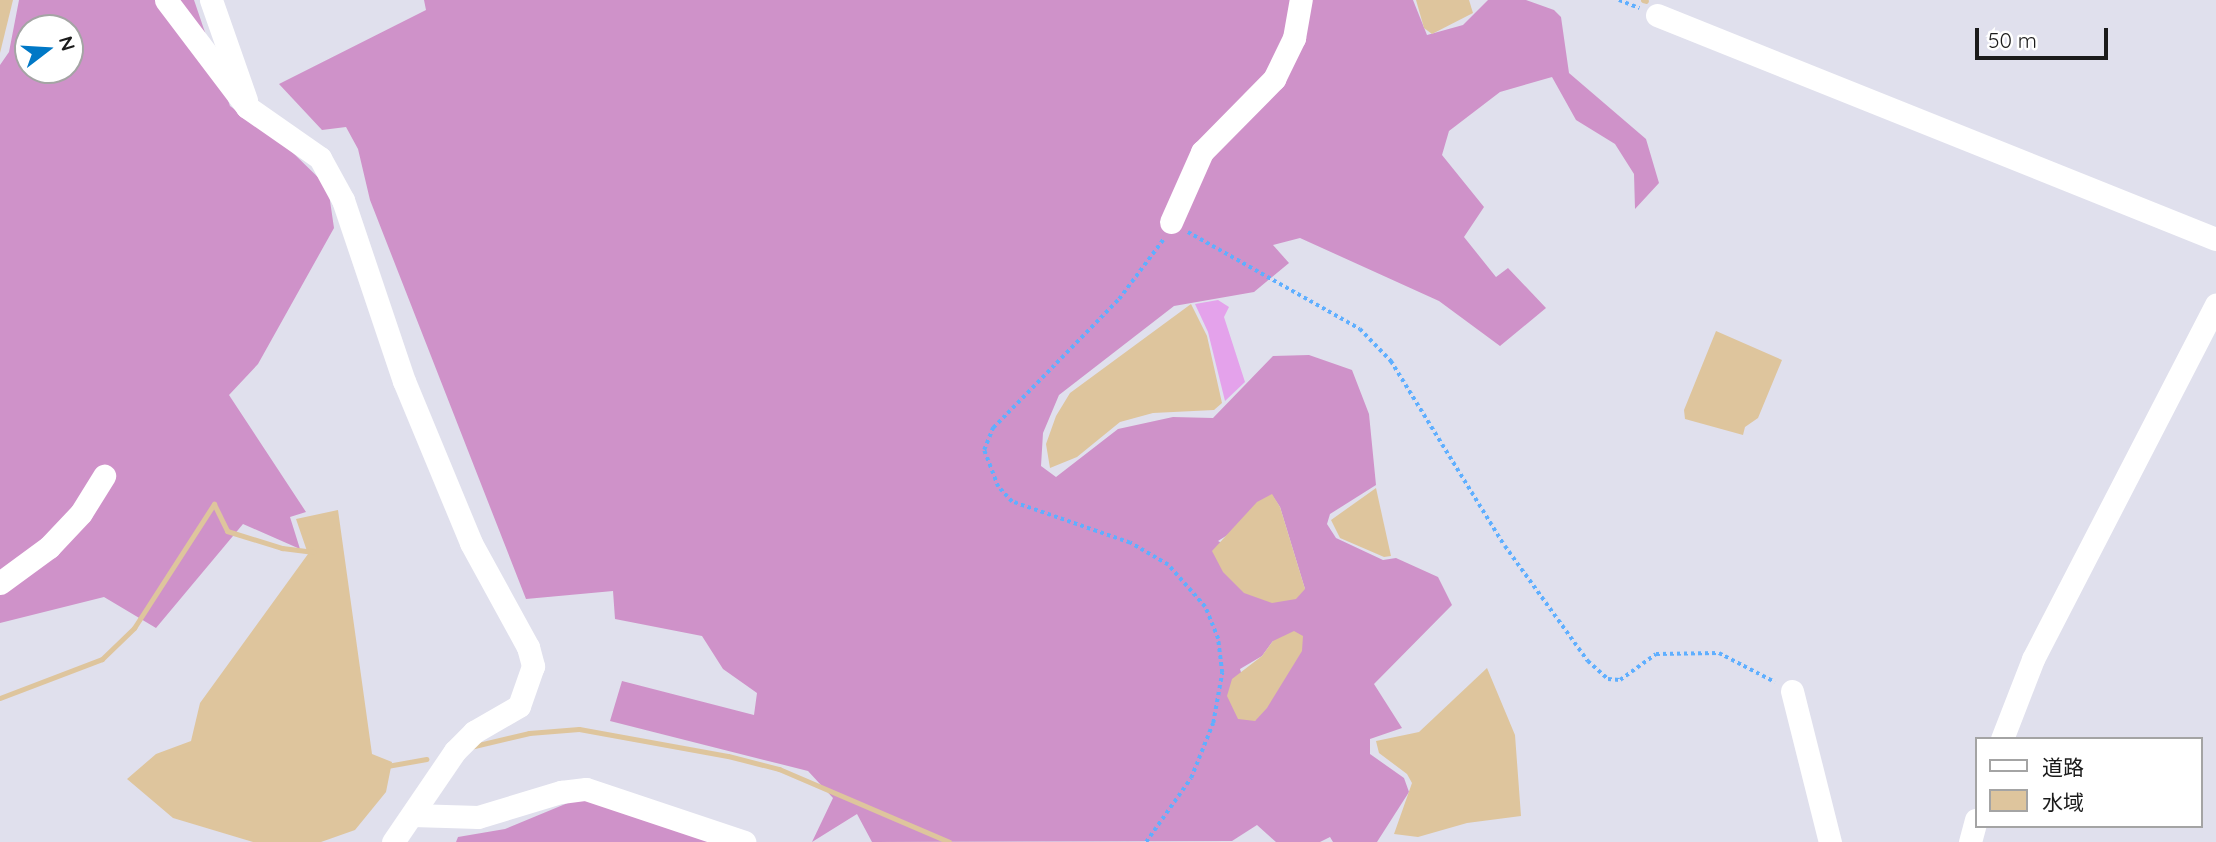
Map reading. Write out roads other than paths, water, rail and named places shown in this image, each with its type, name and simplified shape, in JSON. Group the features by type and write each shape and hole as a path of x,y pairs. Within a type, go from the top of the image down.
{"street":[{"path":"166,0 247,107 320,158 343,200 404,381 471,543 523,636 533,667 519,706 474,732 455,751 393,842"},
{"path":"211,0 247,107"},
{"path":"1171,222 1202,152 1273,79 1294,38 1301,0"},
{"path":"1657,15 2216,239"},
{"path":"2003,737 2033,659 2216,304"},
{"path":"0,583 49,547 81,513 104,476"},
{"path":"1792,691 1830,842"},
{"path":"413,815 478,817 561,792 586,789 744,842"}],"water":[{"path":"0,0 13,0 0,53"},
{"path":"1416,0 1469,0 1473,13 1432,34 1424,28"},
{"path":"1191,304 1207,336 1222,403 1214,410 1153,413 1120,422 1077,457 1050,468 1046,444 1056,416 1070,393"},
{"path":"1716,331 1782,360 1758,418 1745,427 1743,435 1685,419 1684,410"},
{"path":"1376,488 1391,556 1384,557 1340,538 1331,520"},
{"path":"1272,494 1280,507 1305,589 1296,599 1272,603 1244,593 1223,572 1212,551 1257,502"},
{"path":"338,510 372,754 392,762 386,792 355,830 321,842 253,842 173,818 127,779 156,754 191,741 200,703 308,554 296,519"},
{"path":"1294,631 1303,636 1302,651 1267,708 1255,721 1238,719 1227,696 1232,679 1262,656 1273,641"},
{"path":"1487,668 1515,735 1521,816 1467,823 1418,837 1394,834 1412,783 1407,774 1379,753 1376,741 1419,732"}],"waterway":[{"path":"0,698 102,659 134,628 214,504 227,531 282,548 314,552"},
{"path":"470,747 529,733 579,729 728,756 779,769 949,842"},
{"path":"387,766 426,759"}]}
